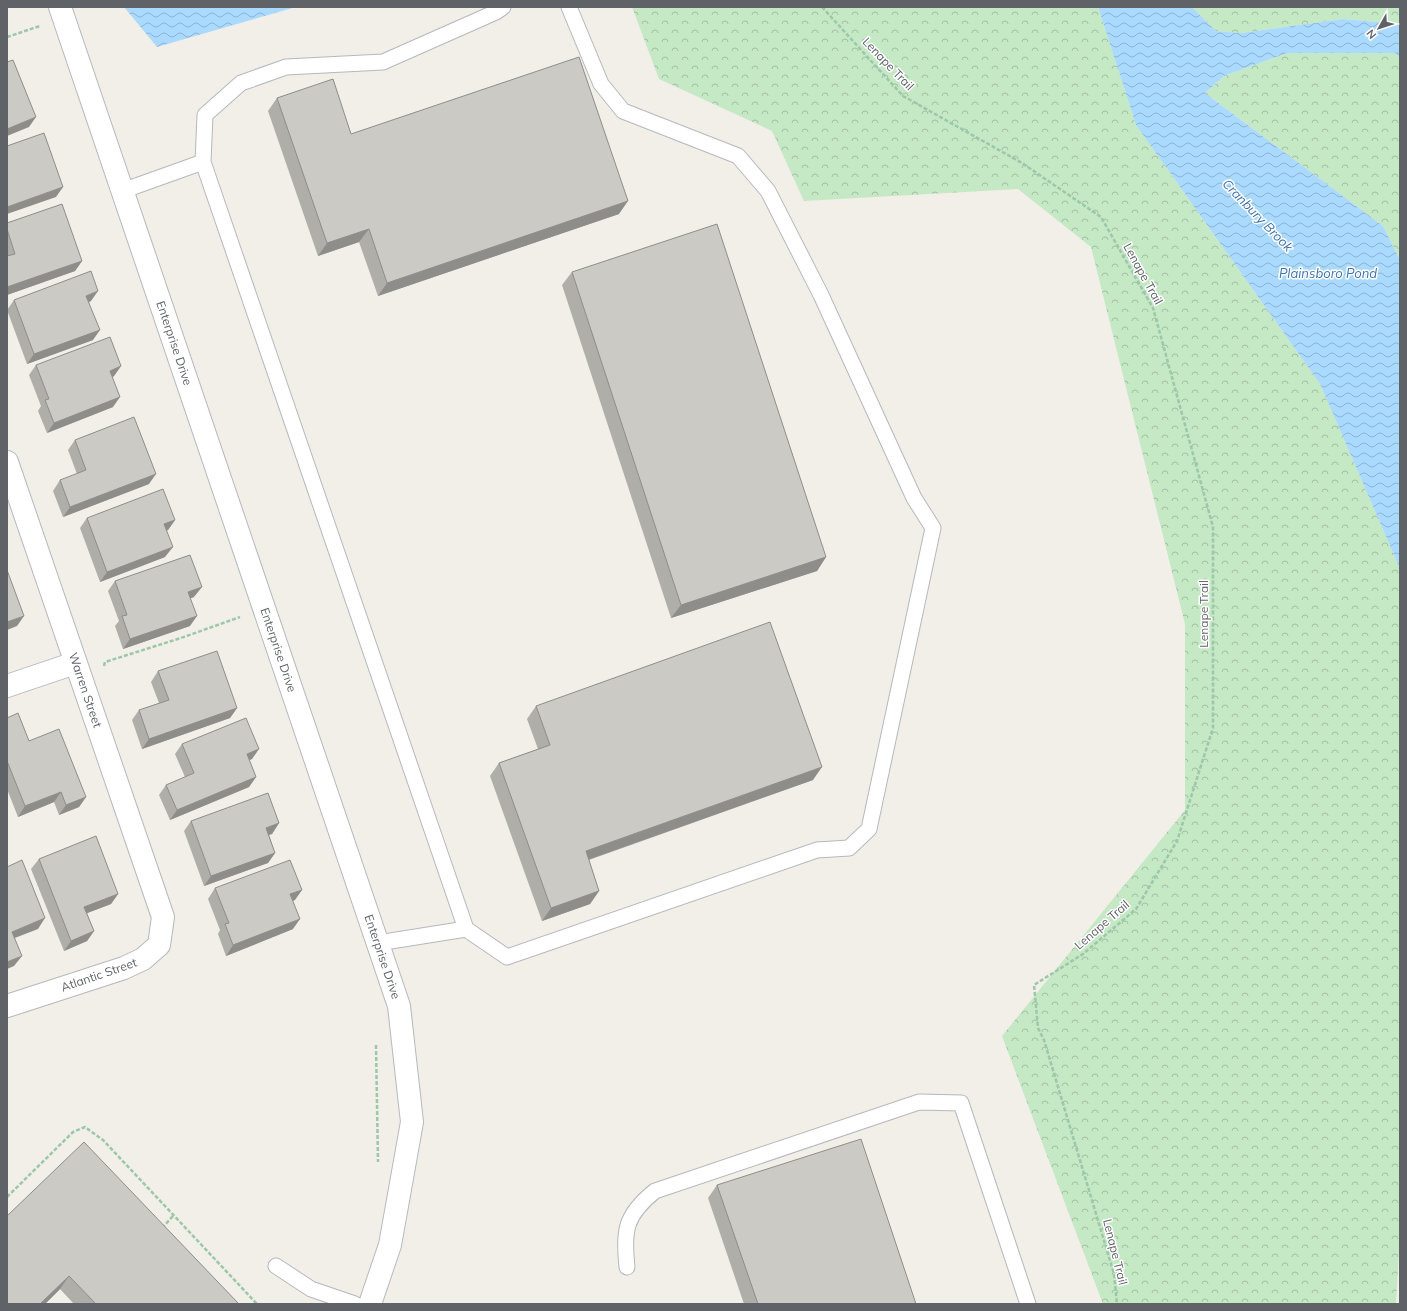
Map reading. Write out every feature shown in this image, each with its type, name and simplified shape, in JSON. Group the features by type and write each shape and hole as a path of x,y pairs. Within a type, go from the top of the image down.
{"street":[{"name":"Enterprise Drive","path":"60,7 399,1006 412,1122 390,1244 370,1304"},
{"name":"Warren Street","path":"7,462 163,917"},
{"path":"7,686 75,663"},
{"name":"Atlantic Street","path":"7,1006 124,968 143,960 159,945 163,917"}],"lane":[{"path":"503,7 496,12 383,62 286,67 241,83 206,115 203,162 466,929 507,957 817,850 849,848 869,829 933,528 914,498 821,294 768,191 738,156 623,111 601,84 570,7"},
{"path":"122,191 203,162"},
{"path":"378,944 466,929"},
{"path":"627,1267 624,1242 629,1221 638,1204 655,1192 920,1102 961,1103 1028,1304"},
{"path":"276,1266 311,1290 355,1304"}],"path":[{"name":"Lenape Trail","path":"822,7 903,96 1022,163 1101,217 1153,308 1213,527 1213,728 1177,841 1136,908 1083,954 1034,985 1038,1028 1044,1040 1114,1274 1118,1304"},
{"path":"7,36 42,25 40,19"},
{"path":"238,610 244,624"},
{"path":"82,684 102,674 105,662 241,617"},
{"path":"376,1039 378,1169"},
{"path":"7,1197 73,1132 85,1127 103,1140 257,1304"},
{"path":"164,1236 162,1228 173,1216"}],"green space":[{"path":"632,7 1098,7 1136,125 1320,384 1400,569 1400,1233 1396,1304 1103,1304 1002,1036 1185,810 1185,624 1091,247 1018,189 804,201 772,131 659,79"},
{"path":"1192,7 1400,7 1400,24 1343,19 1241,33 1216,31"},
{"path":"1287,53 1395,53 1400,58 1400,260 1383,226 1205,93 1224,76"}],"water":[{"path":"124,7 296,7 157,47"},
{"name":"Plainsboro Pond","path":"1098,7 1192,7 1216,31 1241,33 1343,19 1400,24 1400,58 1395,53 1287,53 1224,76 1205,93 1383,226 1400,260 1400,569 1320,384 1136,125"}],"building":[{"path":"579,57 628,201 387,283 369,229 327,243 277,98 333,79 351,134"},
{"path":"13,60 36,117 7,129 7,62"},
{"path":"44,133 63,187 7,207 7,146"},
{"path":"62,204 82,261 7,287 7,256 15,254 7,229 7,223"},
{"path":"717,224 826,557 681,605 572,272"},
{"path":"91,271 98,291 86,296 100,330 34,354 14,300"},
{"path":"110,337 121,366 110,371 120,397 54,423 45,400 49,399 36,365"},
{"path":"134,417 156,474 70,507 60,480 86,470 75,440"},
{"path":"163,489 175,520 164,524 173,547 107,572 87,518"},
{"path":"190,555 202,587 188,592 197,616 130,639 122,616 127,615 115,581"},
{"path":"7,570 24,616 7,622"},
{"path":"770,622 822,767 586,851 599,891 551,908 499,763 550,745 536,706"},
{"path":"217,651 237,708 149,739 139,710 169,700 158,671"},
{"path":"18,713 29,741 59,729 86,797 66,805 61,792 25,806 7,761 7,718"},
{"path":"246,718 259,749 247,754 256,777 177,810 166,785 194,773 182,744"},
{"path":"268,793 279,823 266,828 275,853 211,876 191,821"},
{"path":"96,836 118,894 84,907 94,931 71,941 39,859"},
{"path":"22,860 45,918 12,932 22,956 7,962 7,867"},
{"path":"290,860 302,890 290,894 300,919 233,945 225,924 229,923 215,888"},
{"path":"861,1139 916,1304 758,1304 717,1185"},
{"path":"84,1142 239,1304 96,1304 69,1276 40,1304 7,1304 7,1216"}],"water label":[{"name":"Cranbury Brook","path":"1258,215"}]}
